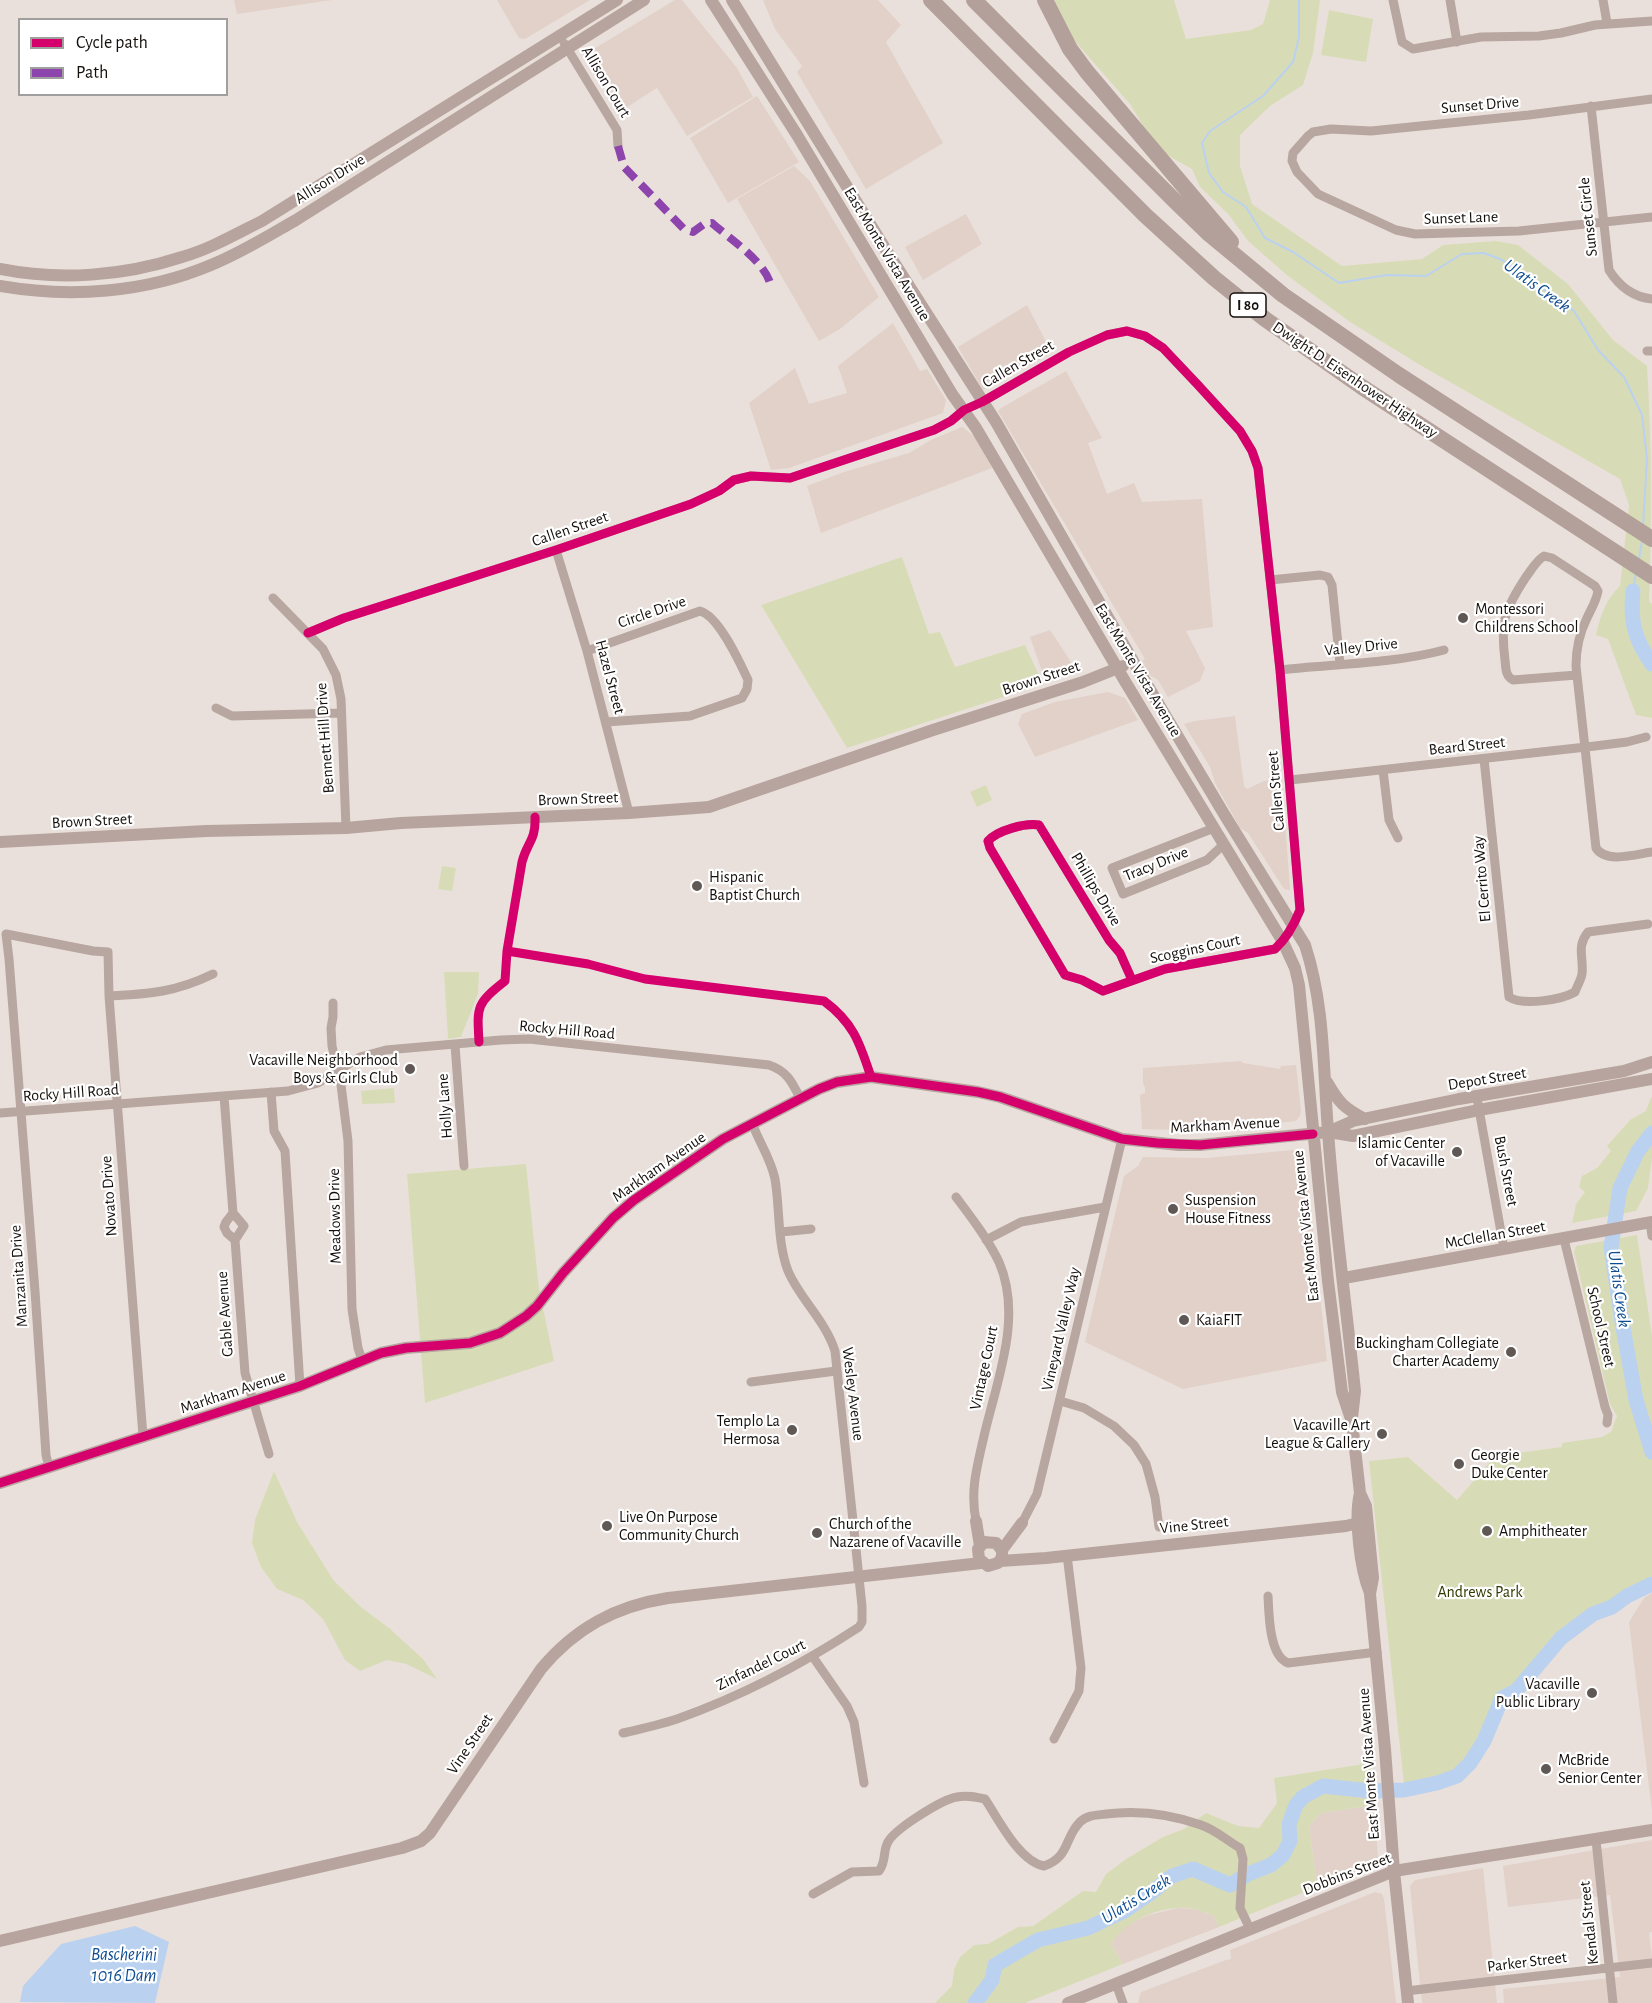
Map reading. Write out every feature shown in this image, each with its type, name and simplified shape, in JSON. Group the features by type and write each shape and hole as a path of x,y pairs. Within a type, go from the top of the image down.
{"highway":[{"name":"Dwight D. Eisenhower Highway","path":"931,0 1145,215 1214,278 1264,319 1318,357 1652,576"},
{"name":"Dwight D. Eisenhower Highway","path":"974,0 1208,233 1283,296 1351,343 1652,539"},
{"path":"1045,0 1065,41 1087,72 1257,273"}],"main road":[{"name":"Allison Drive","path":"0,269 33,273 105,274 142,268 183,257 215,245 262,221 617,0"},
{"name":"Allison Drive","path":"0,286 23,290 97,292 130,288 178,277 210,266 296,220 644,0"},
{"name":"East Monte Vista Avenue","path":"711,0 796,135 952,394 964,410 1283,942 1295,968 1299,985 1328,1281 1342,1392 1352,1422"},
{"name":"East Monte Vista Avenue","path":"732,0 856,202 996,422 1133,661 1305,945 1312,968 1323,1028 1328,1132 1355,1391 1352,1422 1360,1493 1366,1506 1373,1578 1370,1594"},
{"name":"Brown Street","path":"0,842 206,831 346,828 401,823 629,813 709,807 933,730 1083,682 1133,661"},
{"name":"Depot Street","path":"1328,1132 1353,1136 1478,1104 1624,1071 1652,1062"},
{"name":"Markham Avenue","path":"0,1483 300,1386 381,1353 406,1347 470,1343 487,1338 513,1325 537,1306 562,1274 613,1218 634,1200 688,1162 752,1123 837,1082 855,1078 891,1079 978,1092 1000,1097 1122,1139 1200,1145 1313,1134"},
{"path":"1325,1078 1337,1101 1348,1110 1366,1119"},
{"name":"Depot Street","path":"1313,1134 1328,1132 1353,1121 1459,1099 1478,1104 1652,1079"},
{"name":"McClellan Street","path":"1344,1278 1651,1222"},
{"path":"1328,1281 1335,1286 1339,1316 1349,1328"},
{"path":"1337,1349 1344,1358 1348,1387 1355,1391"},
{"name":"East Monte Vista Avenue","path":"1360,1493 1356,1508 1364,1579 1370,1594 1377,1652 1388,1805 1407,1997"},
{"path":"976,1521 991,1551"},
{"path":"991,1551 1022,1523"},
{"path":"991,1551 1012,1536 1022,1523"},
{"name":"Vine Street","path":"0,1941 402,1848 421,1841 430,1833 541,1669 559,1649 593,1623 617,1611 651,1600 955,1566 991,1551 1028,1557 1067,1555 1358,1523"},
{"path":"1012,1536 1017,1550 1028,1557"},
{"name":"Dobbins Street","path":"1068,2003 1394,1871 1652,1830"}],"street":[{"path":"1393,0 1402,42 1413,49 1481,37 1539,36 1606,23 1652,21"},
{"path":"1450,0 1457,42"},
{"path":"1603,0 1606,23"},
{"name":"Allison Court","path":"560,35 617,130 618,146"},
{"name":"Sunset Drive","path":"1310,134 1331,129 1371,131 1529,115 1652,99"},
{"name":"Sunset Circle","path":"1591,106 1609,270 1616,282 1631,293 1652,299"},
{"name":"Sunset Lane","path":"1310,134 1293,153 1297,172 1318,194 1396,230 1415,234 1519,231 1652,217"},
{"name":"Callen Street","path":"308,633 344,618 691,504 719,491 734,480 751,476 790,478 918,435 951,421 964,410 1107,334 1126,331 1145,336 1162,348 1240,431 1252,451 1259,478 1280,670 1300,900 1300,910 1294,926"},
{"name":"Hazel Street","path":"556,550 587,651 629,813"},
{"path":"1577,675 1513,680 1507,674 1502,638 1507,608 1539,559 1544,556 1552,558 1595,586 1598,591 1576,652 1596,843 1600,854 1609,857 1652,852"},
{"path":"1270,580 1320,575 1328,577 1332,585 1340,664"},
{"name":"Bennett Hill Drive","path":"273,597 323,649 336,675 341,713 346,828"},
{"name":"Circle Drive","path":"587,651 700,611 707,613 717,624 748,680 747,689 742,698 690,716 606,722"},
{"name":"Valley Drive","path":"1280,670 1425,655 1444,650"},
{"path":"216,708 232,717 341,713"},
{"name":"Beard Street","path":"1290,780 1586,747 1627,742 1646,737"},
{"name":"El Cerrito Way","path":"1484,759 1509,997 1523,1002 1564,998 1575,992 1580,980 1582,939 1588,932 1648,924"},
{"path":"1383,770 1389,820 1398,838"},
{"name":"Scoggins Court","path":"1028,823 993,836 988,841 1065,975 1082,980 1104,991 1165,969 1275,949 1283,942"},
{"name":"Phillips Drive","path":"1028,823 1039,825 1109,940 1120,953 1132,980"},
{"name":"Tracy Drive","path":"1214,828 1112,868 1123,894 1207,860 1224,844"},
{"path":"1283,942 1294,926"},
{"name":"Manzanita Drive","path":"48,1467 6,934 74,948 108,952"},
{"name":"Novato Drive","path":"108,952 109,996 143,1436"},
{"path":"109,996 159,993 177,989 213,974"},
{"name":"Meadows Drive","path":"333,1003 332,1046 348,1141 352,1309 362,1360"},
{"name":"Rocky Hill Road","path":"0,1113 303,1088 318,1083 360,1057 386,1050 529,1040 769,1065 787,1074 800,1098"},
{"name":"Holly Lane","path":"455,1045 464,1166"},
{"path":"271,1092 274,1131 285,1151 300,1386"},
{"name":"Gable Avenue","path":"224,1096 233,1214 244,1226 235,1240 244,1372 269,1454"},
{"name":"Bush Street","path":"1478,1104 1504,1249"},
{"name":"Wesley Avenue","path":"752,1123 775,1178 784,1256 789,1271 831,1339 835,1351 859,1578"},
{"name":"Vineyard Valley Way","path":"1022,1523 1037,1494 1122,1139"},
{"name":"Vintage Court","path":"956,1197 994,1253 1005,1278 1010,1316 1006,1344 974,1481 976,1521"},
{"path":"986,1240 1021,1221 1105,1207"},
{"name":"Gable Avenue","path":"233,1214 224,1227 235,1240"},
{"path":"1651,1222 1652,1236"},
{"path":"781,1232 811,1229"},
{"name":"School Street","path":"1564,1239 1608,1415 1607,1423"},
{"path":"751,1382 837,1371"},
{"path":"1060,1401 1084,1408 1114,1426 1134,1445 1146,1464 1155,1497 1159,1527"},
{"path":"1054,1739 1079,1692 1081,1668 1067,1555"},
{"name":"Zinfandel Court","path":"623,1733 675,1720 720,1703 771,1680 813,1657 859,1627 862,1622 859,1578"},
{"path":"1268,1596 1276,1652 1282,1660 1288,1663 1377,1652"},
{"path":"813,1657 847,1706 854,1722 864,1783"},
{"path":"813,1894 852,1872 879,1871 884,1862 887,1843 893,1835 948,1799 976,1797 986,1799 1021,1852 1031,1862 1044,1866 1061,1856 1075,1829 1088,1816 1130,1811 1163,1814 1219,1833 1240,1848 1243,1859 1240,1908 1250,1929"},
{"name":"Kendal Street","path":"1596,1840 1613,2003"},
{"name":"Parker Street","path":"1407,1997 1652,1963"},
{"path":"1116,1984 1123,2003"}],"shaded area":[{"path":"234,0 332,0 237,14"},
{"path":"497,0 590,0 525,39 519,38"},
{"path":"675,0 682,0 737,68 753,97 687,136 657,88 621,111 587,53"},
{"path":"763,0 878,0 901,25 886,42 943,143 866,189 797,72 802,66 775,29"},
{"path":"757,96 799,162 728,203 690,138"},
{"path":"794,166 810,181 879,297 840,329 819,341 737,199"},
{"path":"966,214 982,244 923,280 905,247"},
{"path":"1027,305 1052,353 983,390 958,347"},
{"path":"893,323 920,371 927,369 946,400 943,413 789,468 771,470 749,403 795,368 809,404 847,393 838,366"},
{"path":"1066,371 1102,438 1088,443 1107,494 1134,483 1142,502 1202,499 1213,627 1186,631 1205,668 1200,681 1168,697 1158,680 1150,675 1142,661 1145,659 998,411"},
{"path":"962,427 977,438 992,468 821,533 807,486 844,472 909,453 931,440"},
{"path":"1050,630 1075,668 1045,680 1030,637"},
{"path":"1108,692 1125,698 1138,720 1035,757 1018,724 1022,714 1055,702"},
{"path":"1235,716 1244,786 1247,789 1264,781 1282,779 1290,890 1284,889 1248,833 1240,828 1215,783 1210,767 1184,724"},
{"path":"1241,1061 1280,1069 1281,1066 1296,1065 1301,1110 1296,1121 1210,1131 1142,1129 1140,1095 1145,1093 1143,1068"},
{"path":"1293,1150 1302,1153 1306,1162 1327,1361 1183,1389 1085,1342 1124,1176 1138,1166 1143,1157 1207,1158"},
{"path":"1652,1593 1652,1811 1629,1622 1644,1598"},
{"path":"1374,1805 1378,1858 1373,1867 1317,1887 1309,1826 1321,1813"},
{"path":"1652,1840 1652,1932 1649,1933 1652,1957 1652,2003 1504,2003 1503,1989 1620,1977 1610,1895 1508,1907 1503,1866"},
{"path":"1483,1868 1497,2003 1422,2003 1410,1886 1415,1880"},
{"path":"1375,1892 1382,1894 1384,1899 1396,2003 1138,2003 1141,1992 1231,1959 1230,1950"},
{"path":"1178,1908 1195,1909 1214,1916 1219,1927 1123,1964 1111,1944 1117,1934 1131,1923 1149,1915"}],"green space":[{"path":"1053,0 1174,0 1186,39 1251,30 1263,24 1270,0 1320,0 1313,53 1303,85 1270,106 1240,135 1240,166 1252,204 1342,266 1422,259 1443,245 1496,241 1518,245 1568,284 1613,340 1647,366 1651,454 1649,601 1652,604 1652,718 1636,715 1608,639 1596,635 1604,608 1620,586 1629,505 1620,479 1420,365 1350,322 1288,276 1248,241 1228,214 1200,187 1192,169 1158,150 1130,104 1059,23"},
{"path":"1329,10 1373,19 1366,62 1321,55"},
{"path":"902,557 929,634 940,632 955,667 1025,645 1043,684 847,748 761,605"},
{"path":"986,785 992,800 977,807 970,792"},
{"path":"442,866 456,868 452,891 438,889"},
{"path":"444,972 479,972 478,994 461,1037 448,1039"},
{"path":"394,1088 395,1103 362,1104 361,1091"},
{"path":"1652,1097 1652,1158 1648,1188 1636,1211 1572,1223 1576,1204 1585,1192 1579,1187 1582,1176 1597,1168 1611,1151 1607,1146 1630,1120 1646,1111"},
{"path":"526,1164 539,1289 554,1361 425,1403 407,1174"},
{"name":"Andrews Park","path":"1637,1235 1652,1336 1652,1587 1628,1598 1614,1609 1594,1616 1563,1639 1518,1694 1504,1701 1486,1745 1465,1774 1444,1785 1405,1794 1369,1461 1408,1457 1457,1500 1495,1456 1562,1447 1562,1443 1602,1437 1611,1432 1617,1416 1610,1404 1574,1252 1576,1246"},
{"path":"274,1471 297,1522 334,1581 423,1659 437,1679 406,1664 387,1660 360,1671 345,1660 323,1619 303,1600 277,1589 261,1567 252,1543 255,1520"},
{"path":"1370,1763 1374,1805 1321,1813 1309,1826 1317,1887 1219,1927 1214,1916 1195,1909 1172,1908 1148,1915 1127,1927 1111,1944 1123,1964 1025,2003 935,2003 952,1986 954,1969 960,1957 974,1945 988,1944 1018,1927 1033,1926 1083,1891 1096,1892 1106,1874 1126,1859 1163,1837 1184,1829 1206,1813 1238,1826 1259,1828 1277,1803 1274,1778"}],"water":[{"name":"Bascherini 1016 Dam","path":"135,1926 169,1942 155,2003 20,2002 23,1986 61,1944"}],"waterway":[{"name":"Ulatis Creek","path":"1299,0 1299,37 1293,62 1263,96 1210,131 1202,143 1209,173 1223,192 1246,207 1265,238 1293,252 1339,283 1387,275 1426,276 1462,254 1484,253 1502,260 1574,311 1598,350 1624,377 1642,415 1647,459 1643,526"},
{"name":"Ulatis Creek","path":"1639,559 1642,541"},
{"name":"Ulatis Creek","path":"1633,591 1636,573"},
{"name":"Ulatis Creek","path":"1633,591 1632,612 1637,638 1652,664"},
{"name":"Ulatis Creek","path":"1652,1133 1638,1151 1620,1188 1611,1247 1636,1400 1652,1452"},
{"name":"Ulatis Creek","path":"975,2003 992,1980 995,1965 1038,1940 1088,1928 1124,1911 1172,1876 1193,1869 1230,1885 1248,1874 1271,1865 1283,1855 1290,1841 1289,1824 1296,1805 1303,1797 1323,1786 1370,1791 1404,1790 1457,1776 1470,1763 1484,1741 1502,1698 1516,1691 1561,1638 1593,1614 1612,1607 1627,1596 1652,1584"}],"marked path":[{"path":"618,146 624,167 684,229 693,232 704,224 712,223 756,261 769,279 771,288"}],"cycle path":[{"path":"308,633 344,618 691,504 719,491 734,480 751,476 790,478 934,430 951,421 964,410 1069,352 1107,335 1127,331 1145,336 1163,348 1240,431 1252,451 1258,468 1280,670 1300,910 1290,931 1275,949 1165,969 1103,991 1082,980 1065,975 988,841 1012,828 1039,825 1109,940 1120,953 1132,980"},
{"path":"507,951 522,862 533,837 535,817"},
{"path":"479,1042 480,1007 488,995 505,981 507,951 588,964 645,979 824,1001 834,1009 855,1035 871,1077"},
{"path":"0,1483 300,1386 381,1353 406,1348 470,1343 500,1333 537,1306 563,1273 613,1218 634,1200 723,1139 837,1082 871,1077 978,1092 1000,1097 1122,1139 1157,1143 1200,1145 1313,1134"}],"place":[{"name":"Montessori Childrens School","path":"1463,618"},
{"name":"Hispanic Baptist Church","path":"697,886"},
{"name":"Vacaville Neighborhood Boys & Girls Club","path":"410,1069"},
{"name":"Islamic Center of Vacaville","path":"1457,1152"},
{"name":"Suspension House Fitness","path":"1173,1209"},
{"name":"KaiaFIT","path":"1184,1320"},
{"name":"Buckingham Collegiate Charter Academy","path":"1511,1352"},
{"name":"Templo La Hermosa","path":"792,1430"},
{"name":"Vacaville Art League & Gallery","path":"1382,1434"},
{"name":"Georgie Duke Center","path":"1459,1464"},
{"name":"Live On Purpose Community Church","path":"607,1526"},
{"name":"Amphitheater","path":"1487,1531"},
{"name":"Church of the Nazarene of Vacaville","path":"817,1533"},
{"name":"Vacaville Public Library","path":"1592,1693"},
{"name":"McBride Senior Center","path":"1546,1769"}]}
